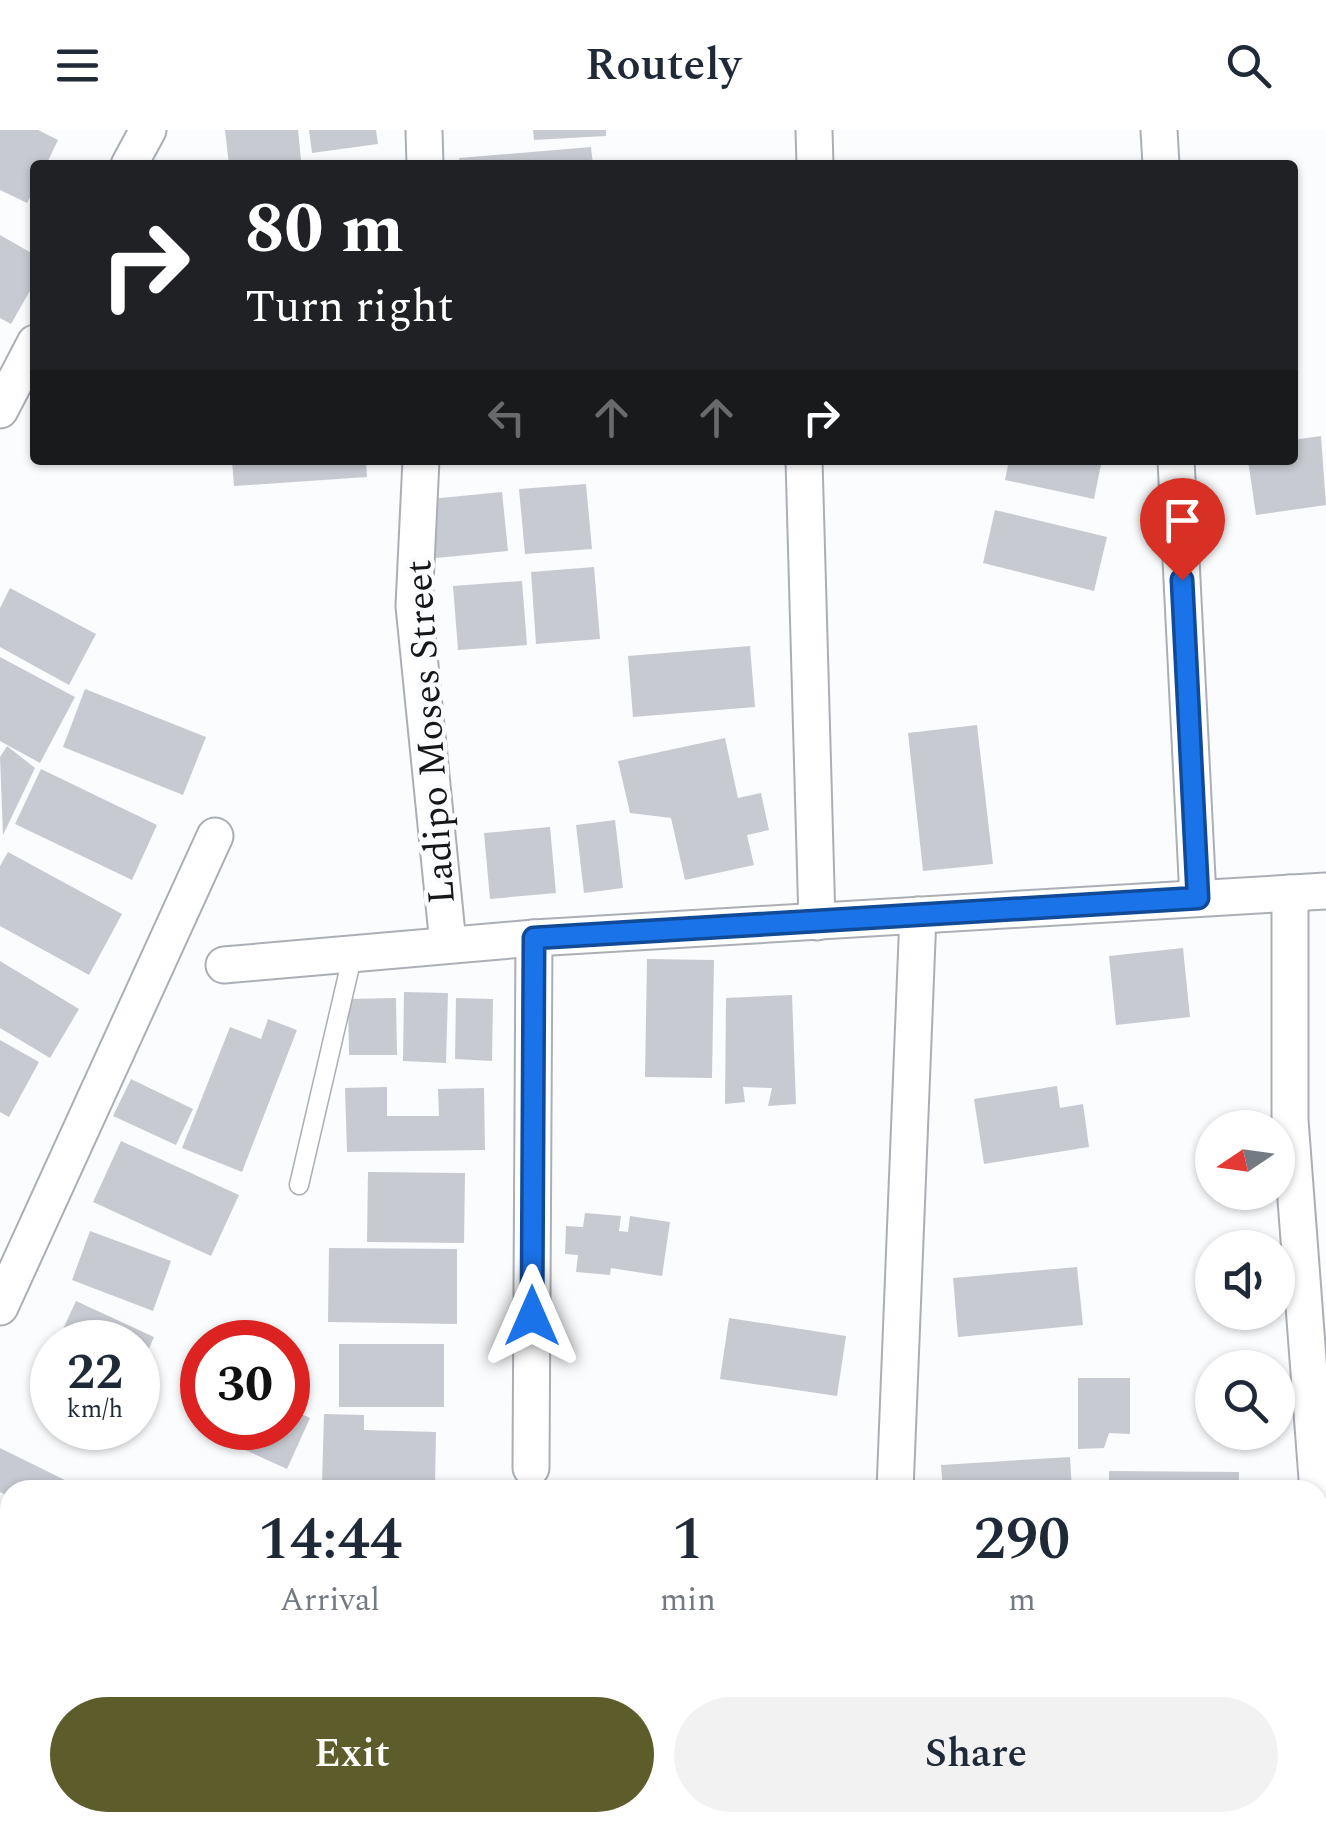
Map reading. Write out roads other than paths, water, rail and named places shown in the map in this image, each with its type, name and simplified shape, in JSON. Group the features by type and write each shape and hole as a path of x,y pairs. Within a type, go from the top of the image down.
{"street":[{"path":"133,160 148,130"},
{"path":"424,130 424,160"},
{"path":"814,130 815,160"},
{"path":"1159,130 1161,160"},
{"path":"0,410 30,353"},
{"name":"Ladipo Moses Street","path":"421,465 414,606 448,944"},
{"path":"804,465 817,922"},
{"path":"1176,465 1198,898"},
{"path":"0,1308 215,836"},
{"path":"224,965 534,938 1326,891"},
{"path":"1290,893 1290,1120 1317,1480"},
{"path":"895,1480 918,915"},
{"path":"532,1468 534,938"}],"lane":[{"path":"299,1185 353,953"}]}
